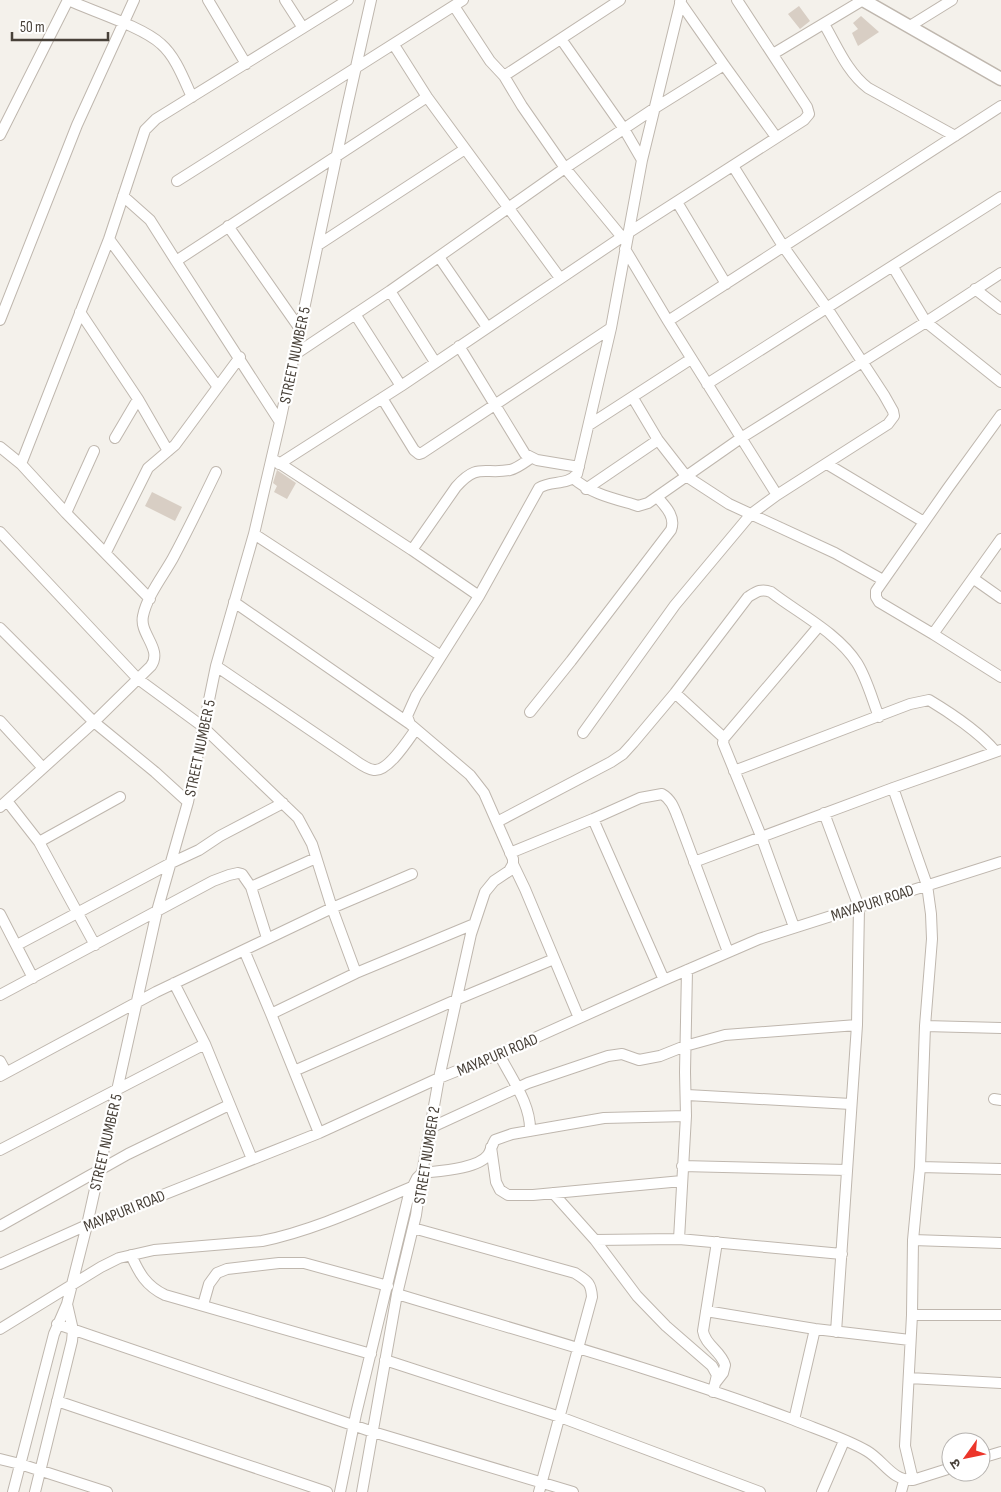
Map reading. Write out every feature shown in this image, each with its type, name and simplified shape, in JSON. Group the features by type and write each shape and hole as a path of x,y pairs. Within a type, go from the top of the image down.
{"street":[{"path":"1,132 68,0 123,24 161,44 172,58 192,97"},
{"path":"1,316 77,125 134,0"},
{"path":"208,0 246,64"},
{"path":"285,0 303,28"},
{"path":"21,464 108,239 145,130 156,120 348,0"},
{"name":"STREET NUMBER 5","path":"13,1492 36,1398 57,1324 67,1304 87,1225 157,912 188,802 202,726 216,666 276,461 280,422 336,155 371,0"},
{"path":"504,76 620,0"},
{"path":"479,596 276,461 401,386 560,278 625,241 677,202 804,120 809,114 809,110 737,0"},
{"path":"773,54 863,0 1001,79"},
{"path":"929,0 936,10"},
{"path":"910,26 952,0"},
{"path":"681,1 776,138"},
{"path":"413,727 407,720 408,711 479,596 539,488 545,484 565,482 577,474 612,328 625,241 642,160 681,1"},
{"path":"177,181 458,3 490,61 504,76 522,106 565,168 625,241 668,321 777,495"},
{"path":"824,24 858,80 868,88 955,136"},
{"path":"561,39 624,129 642,160"},
{"path":"394,45 427,97 560,278"},
{"path":"294,355 390,291 565,168 724,65"},
{"path":"176,261 427,97"},
{"path":"668,321 1001,106"},
{"path":"318,245 465,149"},
{"path":"583,733 675,605 751,514 777,495 888,424 894,416 884,395 827,308 783,246 733,166"},
{"path":"123,196 150,220 240,357 280,422"},
{"path":"707,384 1001,197"},
{"path":"677,202 726,284"},
{"path":"228,226 300,329"},
{"path":"108,239 218,387"},
{"path":"439,257 487,327"},
{"path":"893,267 926,322 1001,382"},
{"path":"573,478 586,489 638,506 648,504 741,438 1001,273"},
{"path":"975,289 1001,309"},
{"path":"390,291 435,362"},
{"path":"80,312 138,400 168,452"},
{"path":"356,314 401,386"},
{"path":"382,398 414,450 419,454 425,452 612,328"},
{"path":"459,346 519,447 531,458 579,467"},
{"path":"106,552 148,468 168,452 184,433 240,357"},
{"path":"589,426 691,359"},
{"path":"633,398 658,440 686,476 729,504 835,553 883,580"},
{"path":"115,438 138,400"},
{"path":"1001,416 876,591 876,597 879,602 1001,677"},
{"path":"586,489 658,440"},
{"path":"0,447 21,464 150,599"},
{"path":"66,513 94,451"},
{"path":"412,550 463,479 479,471 512,469 531,458"},
{"path":"828,464 924,522"},
{"path":"94,945 39,842 3,804 94,722 155,660 155,653 142,622 142,617 216,472"},
{"path":"530,712 671,530 674,524 672,518 658,498"},
{"path":"0,532 138,678 202,726 298,818 305,828 356,973"},
{"path":"254,534 441,656"},
{"path":"933,634 1001,539"},
{"path":"974,579 1001,598"},
{"path":"497,822 623,754 674,693 748,597 764,589 819,626 846,649 857,664 879,717"},
{"path":"234,602 413,727 470,775 484,792 579,1018"},
{"path":"794,927 761,836 723,743 724,738 819,626"},
{"path":"0,628 94,722 188,802"},
{"path":"216,666 367,768 374,770 386,766 413,727"},
{"path":"674,693 724,738"},
{"path":"734,772 910,704 929,700 998,750"},
{"path":"0,721 43,768"},
{"path":"694,862 998,750"},
{"path":"893,788 927,885 932,939 925,1026 920,1167 913,1240 912,1315 905,1446 909,1480 901,1492"},
{"path":"510,853 640,798 662,794 671,802 728,952"},
{"path":"39,842 120,797"},
{"path":"17,945 199,850 220,836 283,803"},
{"path":"824,813 859,907 857,1025 836,1332"},
{"path":"593,819 664,980"},
{"path":"252,887 316,858"},
{"name":"MAYAPURI ROAD","path":"1,1260 319,1133 439,1078 499,1054 728,952 794,927 1001,862"},
{"name":"STREET NUMBER 2","path":"362,1492 396,1294 413,1228 439,1078 474,924 485,892 494,881 509,871 513,864"},
{"path":"0,995 213,881 238,873 242,874 252,887 267,938"},
{"path":"0,1062 3,1074 174,983 332,908 412,874"},
{"path":"0,914 33,978"},
{"path":"271,1014 356,973 474,924"},
{"path":"244,950 319,1133"},
{"path":"294,1071 554,959"},
{"path":"679,1239 687,1095 685,1046 687,970"},
{"path":"174,983 205,1044 252,1159"},
{"path":"430,1128 517,1088 608,1056 622,1054 639,1060 660,1056 685,1046 732,1034 857,1025"},
{"path":"925,1026 1001,1028"},
{"path":"0,1150 205,1044"},
{"path":"499,1054 529,1114 530,1131"},
{"path":"687,1095 851,1104"},
{"path":"0,1226 98,1170 229,1105"},
{"path":"340,1492 353,1426 409,1194 422,1173 469,1165 483,1159 489,1154 495,1140 502,1137 604,1118 686,1116"},
{"path":"491,1146 496,1182 500,1190 514,1196 682,1181"},
{"path":"682,1166 847,1170"},
{"path":"920,1167 1001,1169"},
{"path":"0,1329 119,1258 154,1250 277,1238 414,1186"},
{"path":"553,1193 595,1240 637,1296 712,1366 717,1375 715,1387"},
{"path":"413,1228 575,1274 586,1281 591,1288 592,1297 541,1487"},
{"path":"595,1240 679,1239 842,1254"},
{"path":"913,1240 1001,1243"},
{"path":"715,1387 725,1365 720,1354 703,1334 717,1242"},
{"path":"131,1255 141,1276 154,1290 164,1295 371,1354"},
{"path":"203,1305 209,1284 218,1273 227,1269 278,1262 304,1263 388,1286"},
{"path":"396,1294 715,1387 866,1450 899,1479 909,1480 941,1471"},
{"path":"35,1492 72,1341 73,1330 67,1304"},
{"path":"706,1311 815,1330 910,1340"},
{"path":"912,1315 1001,1315"},
{"path":"57,1324 353,1426 541,1487 573,1492"},
{"path":"794,1420 815,1330"},
{"path":"386,1360 560,1417 760,1492"},
{"path":"909,1378 1001,1383"},
{"path":"57,1401 327,1492"},
{"path":"822,1492 844,1441"},
{"path":"0,1460 20,1464 107,1492"}],"building":[{"path":"799,6 810,21 800,29 788,14"},
{"path":"861,16 879,32 858,46 852,33 858,29 853,23"},
{"path":"277,470 296,483 287,499 274,492 277,486 273,483"},
{"path":"152,492 182,507 175,521 145,506"}]}
